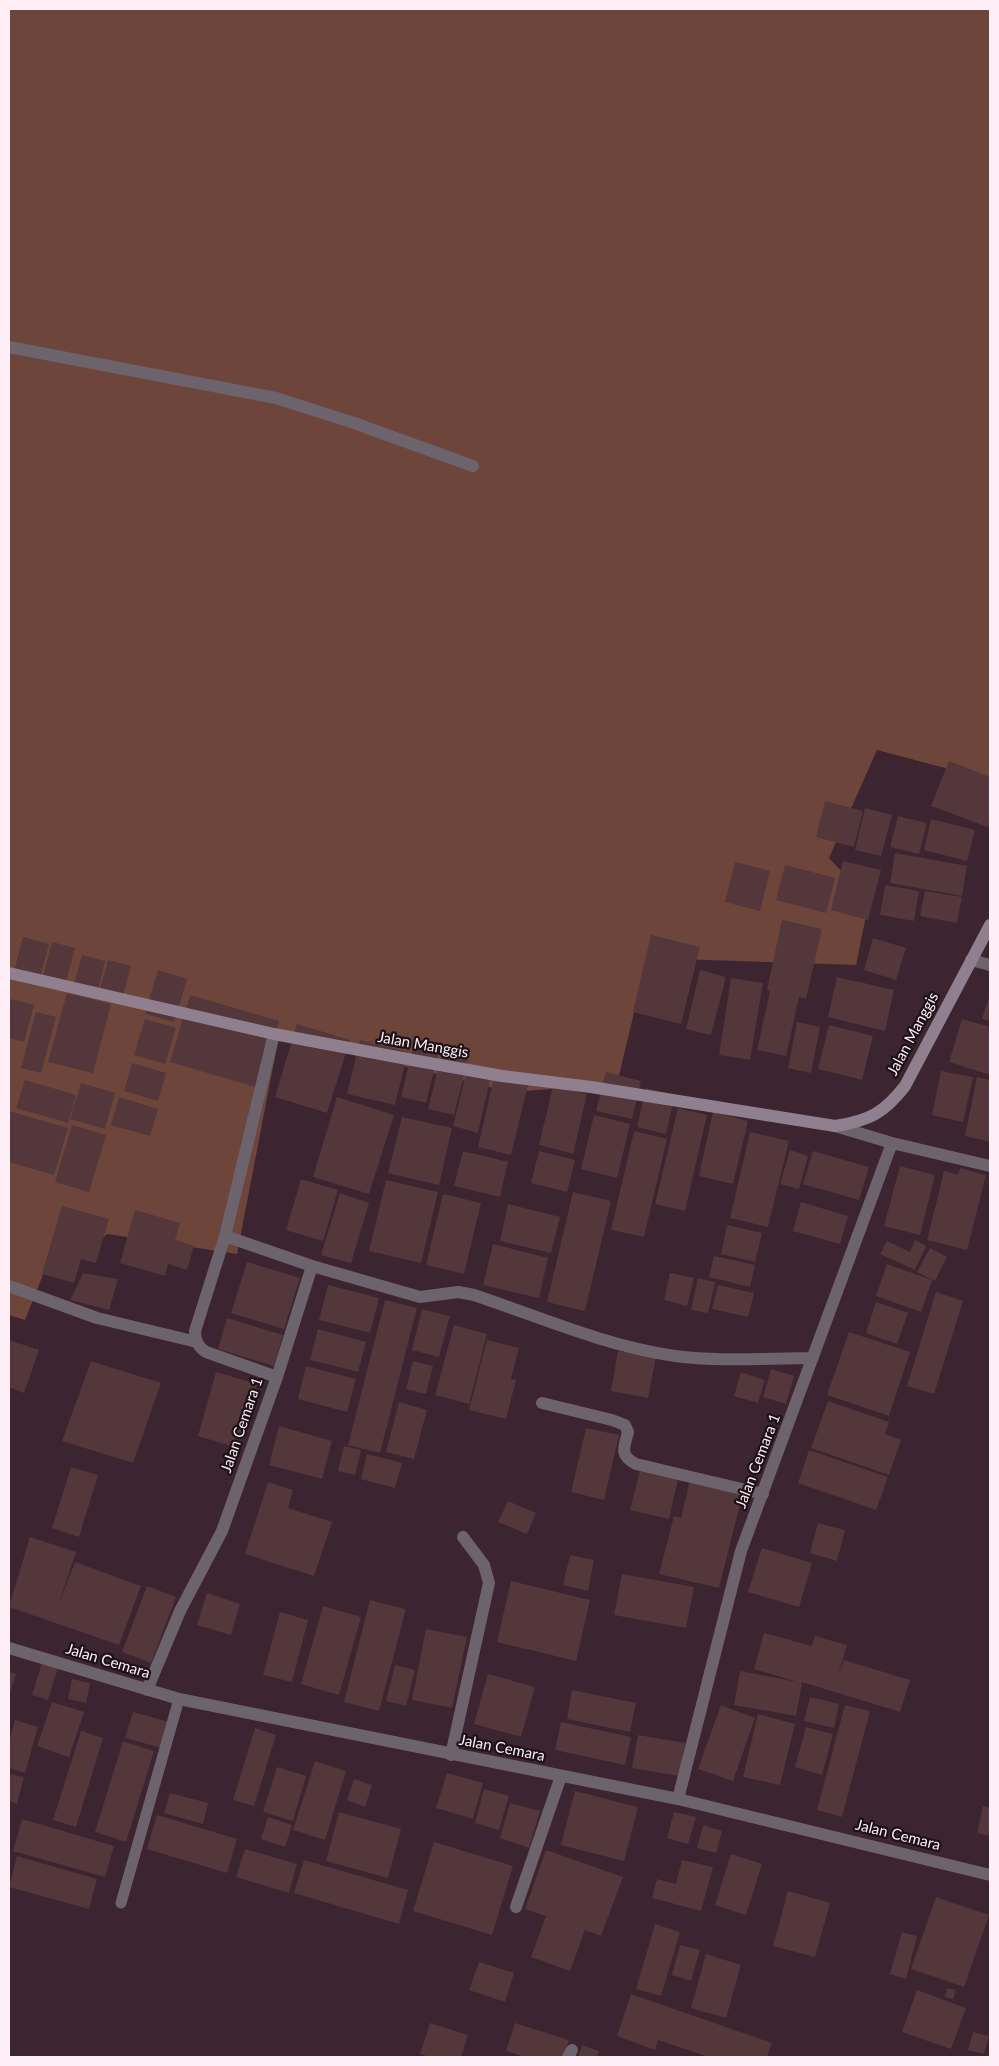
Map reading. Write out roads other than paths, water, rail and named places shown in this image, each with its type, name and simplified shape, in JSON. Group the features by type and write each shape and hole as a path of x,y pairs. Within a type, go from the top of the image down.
{"street":[{"path":"9,347 276,398 354,423 473,466"},
{"name":"Jalan Manggis","path":"835,1126 855,1123 872,1116 891,1104 905,1086 990,925"},
{"path":"972,960 990,965"},
{"name":"Jalan Manggis","path":"9,973 274,1034 502,1076 591,1087 835,1126 892,1143 990,1166"},
{"path":"9,1286 96,1318 197,1342 195,1331 225,1236 274,1034"},
{"name":"Jalan Cemara 1","path":"678,1799 741,1551 892,1143"},
{"path":"225,1236 312,1266 420,1297 458,1292 474,1295 593,1338 673,1356 702,1359 813,1358"},
{"path":"277,1377 312,1266"},
{"name":"Jalan Cemara 1","path":"146,1690 180,1611 222,1531 277,1377 206,1352 200,1348 197,1342"},
{"path":"542,1403 612,1420 625,1425 628,1432 623,1450 628,1459 636,1464 763,1494"},
{"path":"451,1754 489,1583 484,1564 463,1537"},
{"name":"Jalan Cemara","path":"9,1648 179,1699 678,1799 990,1875"},
{"path":"516,1907 561,1776"}],"lane":[{"path":"121,1903 179,1699"}]}
